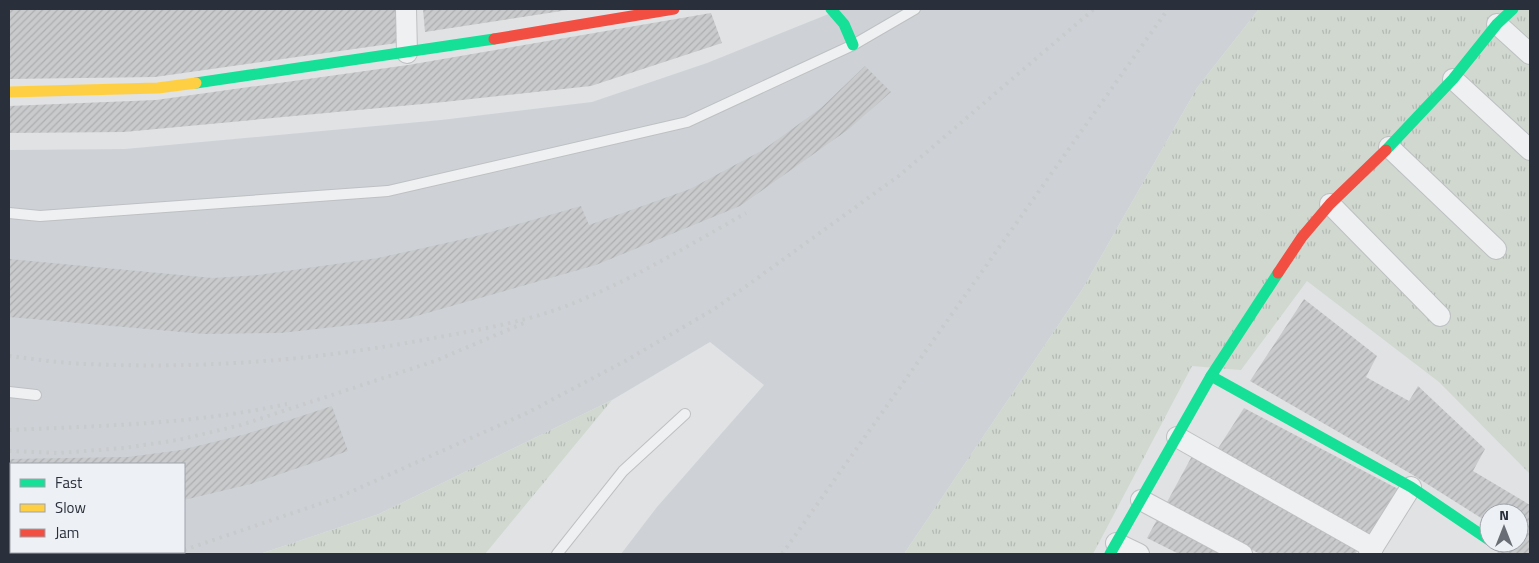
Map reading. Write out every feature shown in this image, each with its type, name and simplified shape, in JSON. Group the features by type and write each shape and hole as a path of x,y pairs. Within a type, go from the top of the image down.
{"street":[{"path":"406,9 407,53"},
{"path":"9,92 158,88 407,53 674,9"},
{"path":"831,9 844,24 853,45"},
{"path":"1139,554 1113,548 1210,376 1302,237 1330,204 1389,147 1454,79 1497,24 1513,9"},
{"path":"1497,24 1530,54"},
{"path":"1454,79 1530,150"},
{"path":"1389,147 1496,249"},
{"path":"1330,204 1440,316"},
{"path":"1210,376 1411,487 1479,534"},
{"path":"1177,437 1371,551 1411,487"},
{"path":"1141,500 1242,554"}],"lane":[{"path":"9,213 40,216 388,191 687,122 853,45 915,9"},
{"path":"9,392 36,395"},
{"path":"556,554 623,471 685,414"}],"shaded area":[{"path":"841,9 1259,9 1197,88 1082,290 904,554 621,554 657,507 764,385 710,342 612,400 379,514 260,554 9,554 9,150 125,149 441,120 592,102 707,63"}],"green space":[{"path":"1259,9 1530,9 1530,474 1439,382 1307,281 1241,370 1192,366 1093,554 904,554 1082,290 1197,88"},
{"path":"612,400 485,554 260,554 379,514"}],"building":[{"path":"9,9 396,9 397,43 155,77 9,79"},
{"path":"423,9 568,9 568,10 425,32"},
{"path":"711,13 722,43 591,86 444,102 124,132 9,133 9,106 156,100 408,65"},
{"path":"865,66 891,92 849,129 740,206 596,265 406,319 281,333 204,334 9,317 9,259 213,278 258,275 378,258 473,237 581,206 589,225 690,189 763,150 821,108"},
{"path":"1304,299 1377,356 1366,377 1409,401 1418,386 1485,449 1473,471 1527,503 1479,503 1479,517 1413,475 1250,381"},
{"path":"332,406 348,451 251,484 185,500 185,463 10,463 9,506 9,459 128,457 181,450 246,434"},
{"path":"1244,408 1400,490 1372,536 1217,450"},
{"path":"1192,456 1359,549 1355,554 1260,554 1166,504"},
{"path":"1530,505 1530,554 1497,554 1529,553"},
{"path":"1159,516 1232,554 1179,554 1147,538"}],"railway":[{"path":"185,550 337,498 529,412 627,360 716,308 900,175 1094,9"},
{"path":"782,554 1168,9"},
{"path":"9,356 85,364 170,365 255,362 339,353 474,331 558,309 606,289 654,265 746,213"},
{"path":"9,451 59,453 124,448 178,440 241,425 435,361 524,323"},
{"path":"9,430 183,420 252,411 287,404"},
{"path":"170,554 174,553"}],"traffic: fast":[{"path":"831,9 844,24 853,45"},
{"path":"1386,150 1453,79 1497,24 1513,9"},
{"path":"196,83 494,39"},
{"path":"1110,554 1211,376 1278,273"},
{"path":"1211,376 1411,487 1479,533"}],"traffic: slow":[{"path":"9,92 158,88 196,83"}],"traffic: jam":[{"path":"494,39 674,9"},
{"path":"1278,273 1302,237 1330,204 1386,150"}]}
